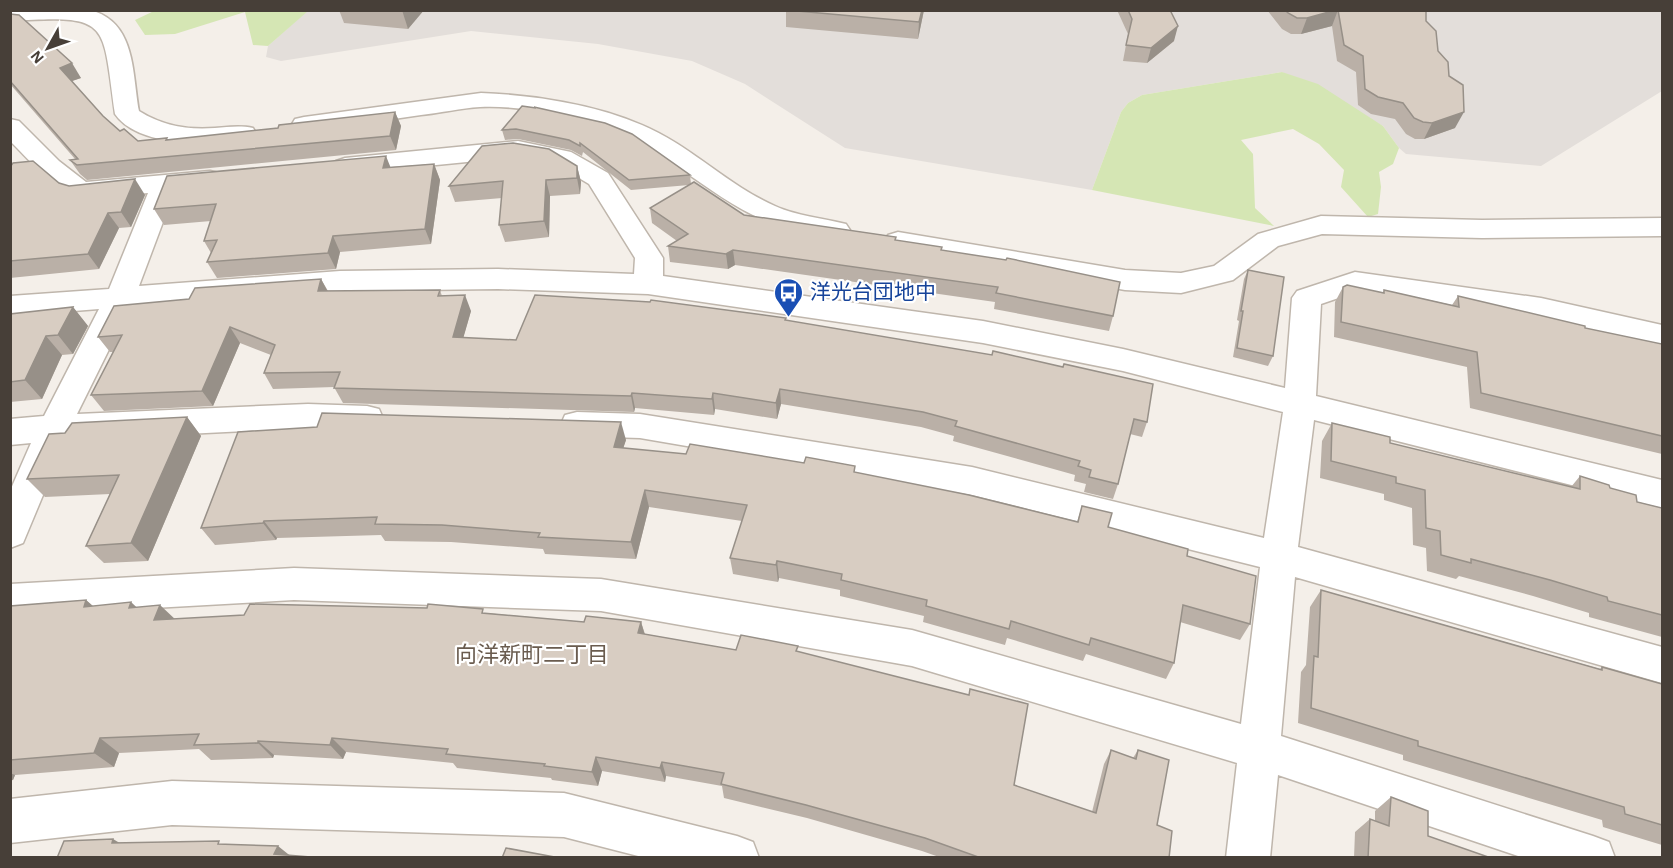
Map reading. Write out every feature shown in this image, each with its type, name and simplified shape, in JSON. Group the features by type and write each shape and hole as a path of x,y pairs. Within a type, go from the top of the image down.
{"street":[{"path":"10,15 60,13 97,18 111,31 117,52 127,114 141,125 171,135 204,137 271,130 359,115 481,100 521,102 602,119 634,130 660,144 742,200 766,213 800,224 1125,280 1181,283 1223,273 1268,240 1321,225 1482,229 1662,227"},
{"path":"10,126 50,166 80,191 236,177"},
{"path":"318,168 518,149 562,157 599,179 649,258 648,284"},
{"path":"20,169 50,166"},
{"path":"10,532 54,428 120,297 165,183"},
{"path":"10,306 340,281 498,279 648,284 983,332 1123,360 1662,494"},
{"path":"1248,858 1279,556 1300,403 1307,298 1355,282 1541,308 1662,336"},
{"path":"10,432 308,416 403,419"},
{"path":"545,423 640,426 972,481 1279,556 1662,665"},
{"path":"10,600 294,584 601,595 912,648 1259,749 1593,858"},
{"path":"10,821 172,803 564,815 737,858"}],"shaded area":[{"path":"308,10 1662,11 1662,91 1541,166 1406,154 1383,126 1282,72 1142,95 1128,103 1121,112 1092,190 845,148 745,84 692,61 598,44 471,31 281,61 266,57 268,46"}],"green space":[{"path":"154,11 308,11 268,46 253,45 245,12 175,34 145,35 135,20"},
{"path":"1282,72 1318,84 1383,126 1399,148 1393,164 1379,172 1381,187 1378,214 1368,217 1341,187 1344,170 1319,144 1293,129 1241,140 1253,154 1255,208 1274,226 1092,190 1121,112 1128,103 1142,95"}],"building":[{"path":"786,10 922,10 919,22"},
{"path":"1128,10 1170,10 1178,26 1151,48 1126,45 1132,19"},
{"path":"1285,10 1336,10 1307,18 1297,18"},
{"path":"1338,10 1426,10 1426,21 1436,31 1438,51 1448,62 1449,76 1463,85 1464,112 1432,123 1423,122 1414,118 1403,103 1378,97 1365,89 1363,56 1344,45"},
{"path":"10,14 19,15 72,63 60,68 103,116 120,131 124,129 138,141 278,128 279,125 395,112 390,136 77,165 70,160 78,159 10,81"},
{"path":"522,106 605,123 632,134 690,175 629,180 580,143 580,146 569,140 516,129 502,130"},
{"path":"513,143 549,149 577,166 577,178 546,180 544,221 499,225 503,181 449,186 482,146"},
{"path":"386,156 383,168 434,164 425,229 333,236 328,253 207,262 217,240 204,241 216,204 154,209 167,176"},
{"path":"33,161 59,183 69,186 135,179 121,212 108,213 88,254 10,261 10,167 13,163"},
{"path":"694,182 744,215 896,237 895,240 942,247 941,250 1006,260 1007,258 1120,282 1113,316 996,293 998,287 733,250 726,254 668,246 688,234 650,208"},
{"path":"1248,270 1284,277 1273,356 1237,348"},
{"path":"321,279 318,291 440,290 438,296 465,295 453,337 516,340 535,295 650,302 651,300 786,318 785,320 992,355 993,351 1153,384 1147,422 1134,419 1118,484 1089,477 1091,470 1078,466 1080,461 955,426 957,421 923,412 780,389 776,403 713,393 712,399 632,393 631,396 334,388 340,372 264,373 275,345 230,327 202,391 91,395 122,335 98,337 114,306 189,299 195,288"},
{"path":"1347,285 1384,293 1384,290 1459,307 1458,296 1585,326 1585,328 1662,344 1662,436 1481,393 1477,352 1341,322 1343,287"},
{"path":"73,307 58,335 46,336 25,380 10,382 10,314"},
{"path":"322,413 621,422 614,447 686,454 690,444 804,463 806,457 855,466 854,472 969,495 1078,522 1082,506 1112,513 1108,527 1188,549 1187,556 1256,576 1250,624 1183,605 1174,663 1091,638 1089,645 1011,621 1009,629 926,606 927,600 841,580 842,574 777,561 776,565 730,558 747,505 645,490 631,542 538,537 540,533 442,525 375,524 377,517 264,521 263,523 201,528 238,432 317,427"},
{"path":"187,417 131,543 86,546 119,475 27,479 49,434 65,433 72,423"},
{"path":"1332,423 1390,437 1390,443 1580,489 1580,476 1636,495 1637,502 1662,508 1662,615 1608,601 1607,597 1550,580 1471,559 1471,563 1441,555 1440,531 1426,528 1425,490 1396,483 1396,477 1331,461"},
{"path":"1321,590 1602,670 1602,667 1662,684 1662,825 1625,814 1624,807 1418,746 1418,741 1311,708 1314,656 1318,657"},
{"path":"86,600 84,607 131,602 129,608 160,605 154,620 244,615 250,604 427,608 428,604 483,609 482,613 584,622 586,616 641,622 638,633 736,650 741,635 798,646 796,651 969,695 970,689 1028,704 1014,785 1096,813 1111,750 1136,759 1138,750 1169,760 1157,825 1172,831 1169,858 981,858 925,838 721,784 724,773 662,762 660,768 596,757 592,772 544,766 545,764 446,754 448,749 332,738 330,745 258,741 258,743 194,745 199,734 100,738 94,753 10,760 10,606"},
{"path":"1391,797 1428,811 1428,836 1491,858 1368,858 1370,819 1389,826"},
{"path":"113,839 112,843 219,841 218,844 278,846 274,854 323,858 57,858 64,841"},
{"path":"506,848 560,858 502,858"}],"place":[{"name":"洋光台団地中","path":"789,318"}],"district":[{"name":"向洋新町二丁目","path":"532,654"}]}
